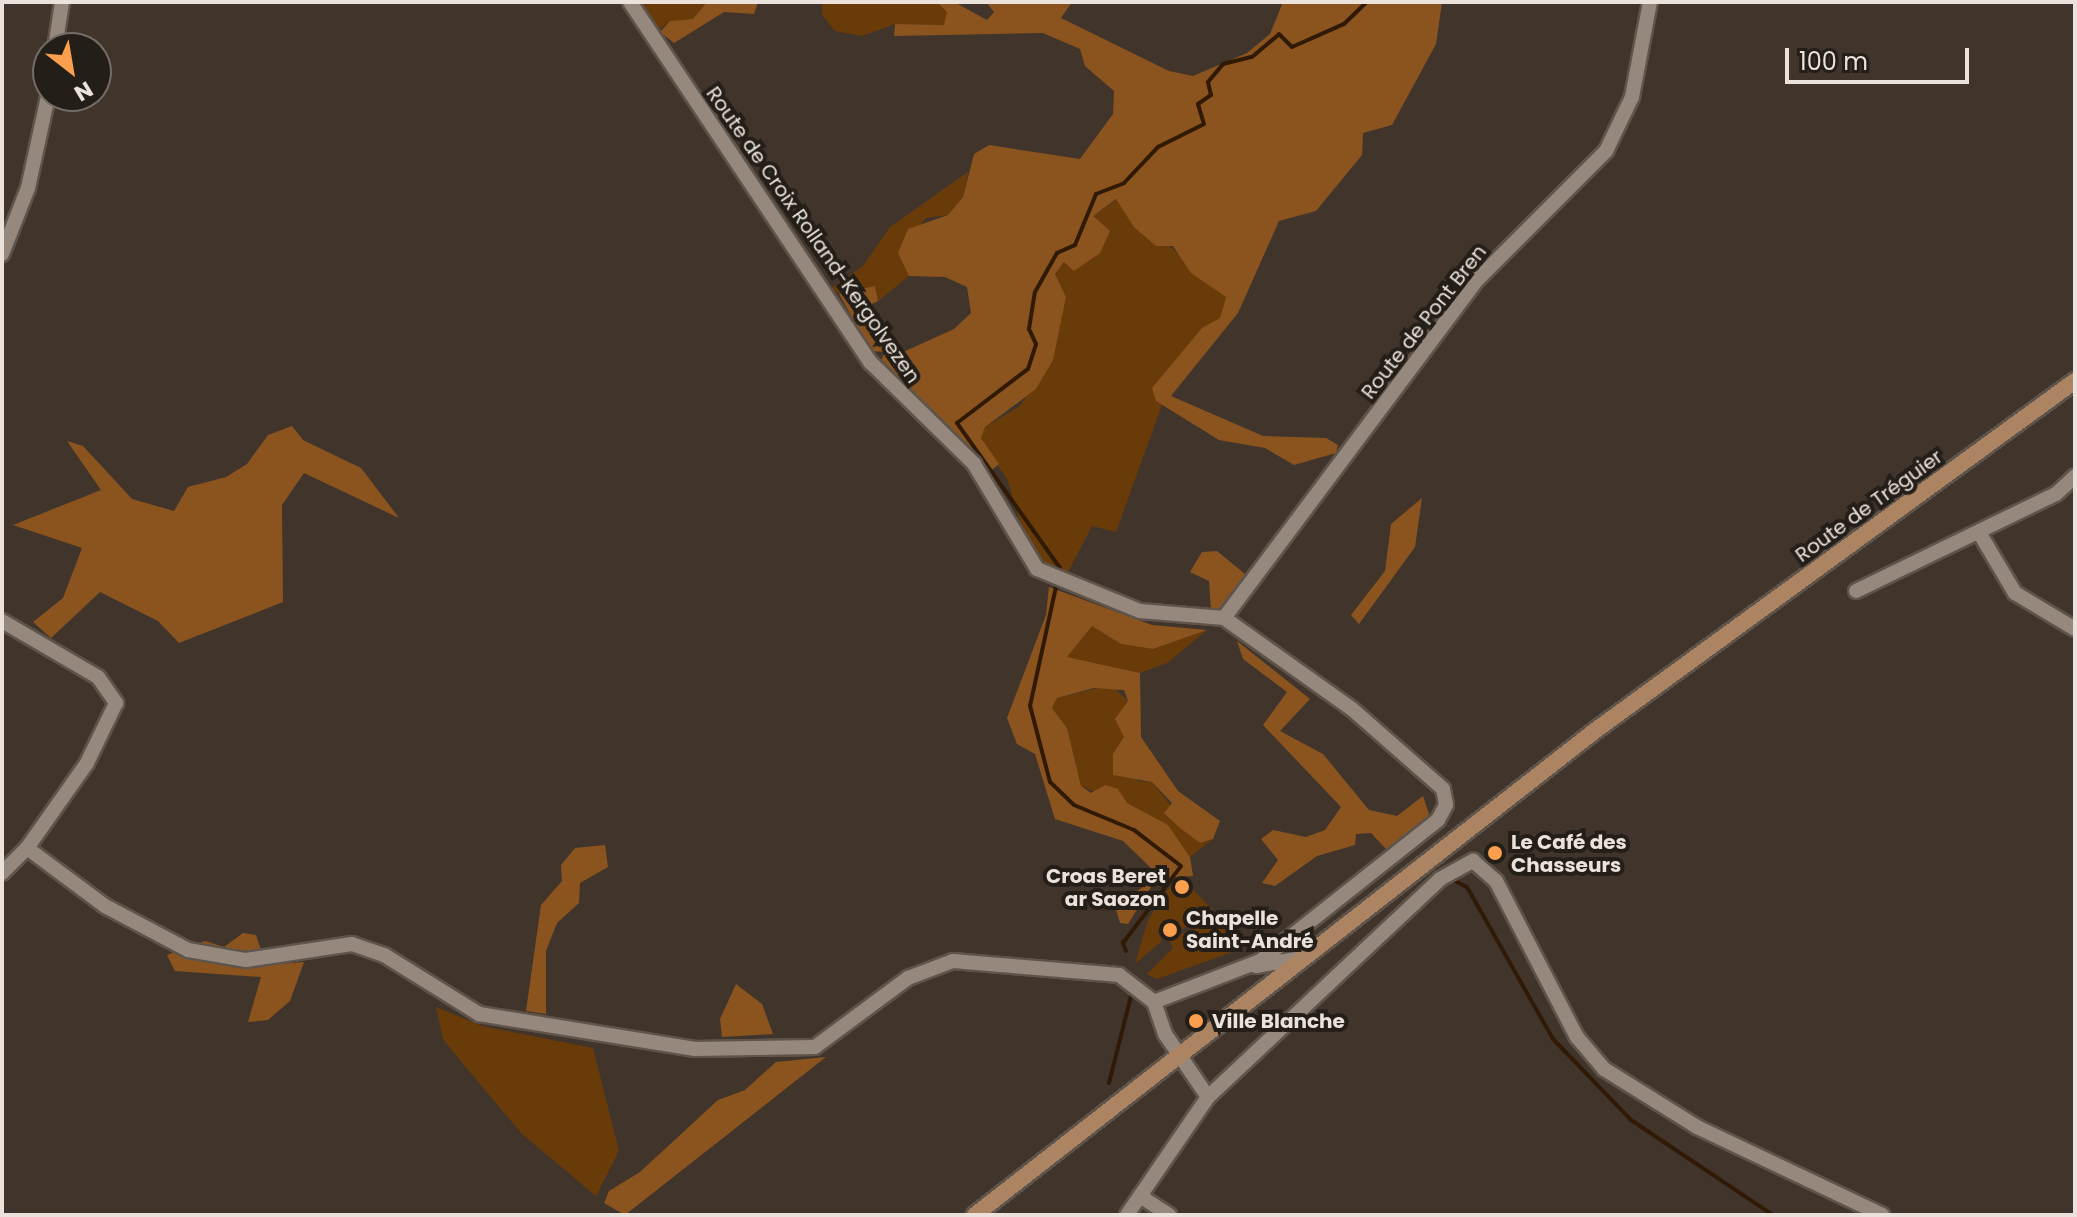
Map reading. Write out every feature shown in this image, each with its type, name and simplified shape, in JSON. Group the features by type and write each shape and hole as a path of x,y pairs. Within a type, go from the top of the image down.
{"main road":[{"name":"Route de Tréguier","path":"975,1215 1687,663 2075,381"}],"street":[{"path":"57,32 62,2"},
{"name":"Route de Croix Rolland-Kergolvezen","path":"630,2 870,362 982,474 1037,569 1140,611 1224,618"},
{"name":"Route de Pont Bren","path":"1224,618 1471,288 1606,151 1632,97 1650,2"},
{"path":"2,254 28,188 45,112"},
{"path":"1856,591 1980,534 2075,476"},
{"path":"1980,534 2015,593 2075,629"},
{"path":"1224,618 1352,709 1434,777 1446,797 1443,813 1424,833 1250,967"},
{"path":"2,621 98,677 116,703 87,763 27,848 2,873"},
{"path":"27,848 139,927 200,954 262,959 352,944 384,955 479,1014 655,1046 815,1047 908,978 968,959 1107,971 1154,1002 1179,1054 1208,1097"},
{"path":"1127,1215 1208,1097 1440,879 1473,861 1496,881 1566,1018 1604,1069 1697,1127 1882,1215"},
{"path":"1154,1002 1250,967 1303,958"},
{"path":"1140,1196 1169,1215"}],"shaded area":[{"path":"637,2 707,2 693,19 670,21 656,32"},
{"path":"707,2 758,2 754,14 724,12 674,43 660,32 670,21 693,19"},
{"path":"822,2 938,2 948,12 944,25 895,24 862,36 835,31 822,15"},
{"path":"937,2 954,2 987,20 994,12 986,2 1072,2 1061,18 1169,71 1193,76 1247,53 1270,34 1283,2 1442,2 1436,44 1392,125 1363,133 1362,155 1316,211 1279,221 1238,313 1171,396 1263,436 1326,438 1338,445 1336,453 1294,465 1265,448 1219,440 1156,401 1152,388 1202,328 1220,318 1226,297 1191,273 1173,246 1156,246 1134,227 1116,199 1093,216 1110,231 1100,253 1074,271 1064,262 1055,274 1066,297 1053,360 1036,389 985,427 981,438 999,464 989,472 890,379 880,362 885,352 871,351 839,294 875,286 878,301 861,309 864,320 883,334 885,348 901,353 954,329 971,313 967,287 945,277 909,276 898,253 908,229 948,215 963,197 974,154 989,145 1080,159 1113,114 1114,91 1085,66 1080,49 1043,33 894,36 895,24 944,25 947,12"},
{"path":"968,172 963,197 948,215 926,218 898,253 909,276 878,301 875,286 839,294 831,288 863,266 890,227"},
{"path":"1117,199 1226,297 1220,319 1202,328 1156,401 1162,405 1116,532 1092,526 1068,572 1046,564 1022,529 1008,481 981,438 985,427 1020,406 1052,360 1066,297 1055,274 1064,262 1100,253 1093,216"},
{"path":"292,426 303,440 361,468 399,518 304,473 282,505 283,602 179,643 158,621 100,592 51,638 33,622 63,598 82,548 13,525 101,490 67,441 83,446 132,499 174,511 188,487 226,477 247,464 268,435"},
{"path":"1422,498 1415,547 1359,624 1351,615 1385,571 1391,524"},
{"path":"1217,551 1245,574 1223,611 1211,611 1209,581 1190,572 1202,552"},
{"path":"1049,587 1152,625 1207,630 1153,649 1121,644 1092,626 1067,657 1140,673 1141,737 1178,791 1220,821 1213,839 1200,843 1180,828 1164,813 1172,803 1152,782 1113,775 1113,754 1124,737 1115,719 1128,701 1124,690 1094,688 1057,698 1052,708 1067,728 1081,786 1091,793 1105,785 1118,789 1127,803 1168,825 1190,857 1193,876 1156,879 1128,924 1120,923 1115,906 1146,885 1151,868 1123,841 1055,819 1035,754 1017,744 1007,718 1046,615"},
{"path":"1092,626 1121,644 1153,649 1207,630 1167,663 1140,673 1067,657"},
{"path":"1237,641 1310,699 1280,731 1323,754 1369,810 1397,816 1423,796 1429,814 1412,838 1387,850 1371,833 1356,834 1355,845 1317,856 1275,886 1262,883 1278,860 1261,839 1273,830 1306,837 1325,830 1341,807 1263,725 1287,692 1243,659"},
{"path":"1111,685 1128,701 1124,737 1113,754 1138,781 1152,782 1200,843 1213,839 1190,857 1168,825 1081,786 1067,728 1052,708 1057,698"},
{"path":"605,845 608,867 580,883 579,903 557,923 546,951 546,1014 526,1011 541,905 562,881 561,865 575,848"},
{"path":"1178,874 1212,909 1183,929 1175,920 1157,931 1162,941 1135,964 1148,920"},
{"path":"1214,918 1249,946 1157,979 1147,974 1173,948 1169,940"},
{"path":"243,933 256,935 266,965 304,962 290,1001 268,1020 248,1022 261,977 175,971 167,955 205,941 224,947"},
{"path":"736,984 762,1004 773,1034 722,1037 720,1019"},
{"path":"436,1007 482,1026 593,1048 619,1151 596,1196 522,1134 443,1039"},
{"path":"826,1057 625,1215 604,1203 609,1191 640,1172 718,1100 745,1090 776,1062"}],"waterway":[{"path":"1126,951 1123,943 1181,866 1134,830 1074,805 1050,782 1030,706 1060,568 957,423 1028,369 1036,344 1029,329 1035,292 1057,253 1075,245 1096,194 1124,183 1158,147 1204,124 1198,104 1211,95 1208,82 1223,64 1252,57 1279,34 1292,47 1344,24 1367,2"},
{"path":"1455,881 1467,887 1553,1039 1631,1120 1773,1215"},
{"path":"1109,1083 1132,992"}],"place":[{"name":"Le Café des Chasseurs","path":"1495,853"},
{"name":"Croas Beret ar Saozon","path":"1182,887"},
{"name":"Chapelle Saint-André","path":"1170,930"},
{"name":"Ville Blanche","path":"1196,1021"}]}
